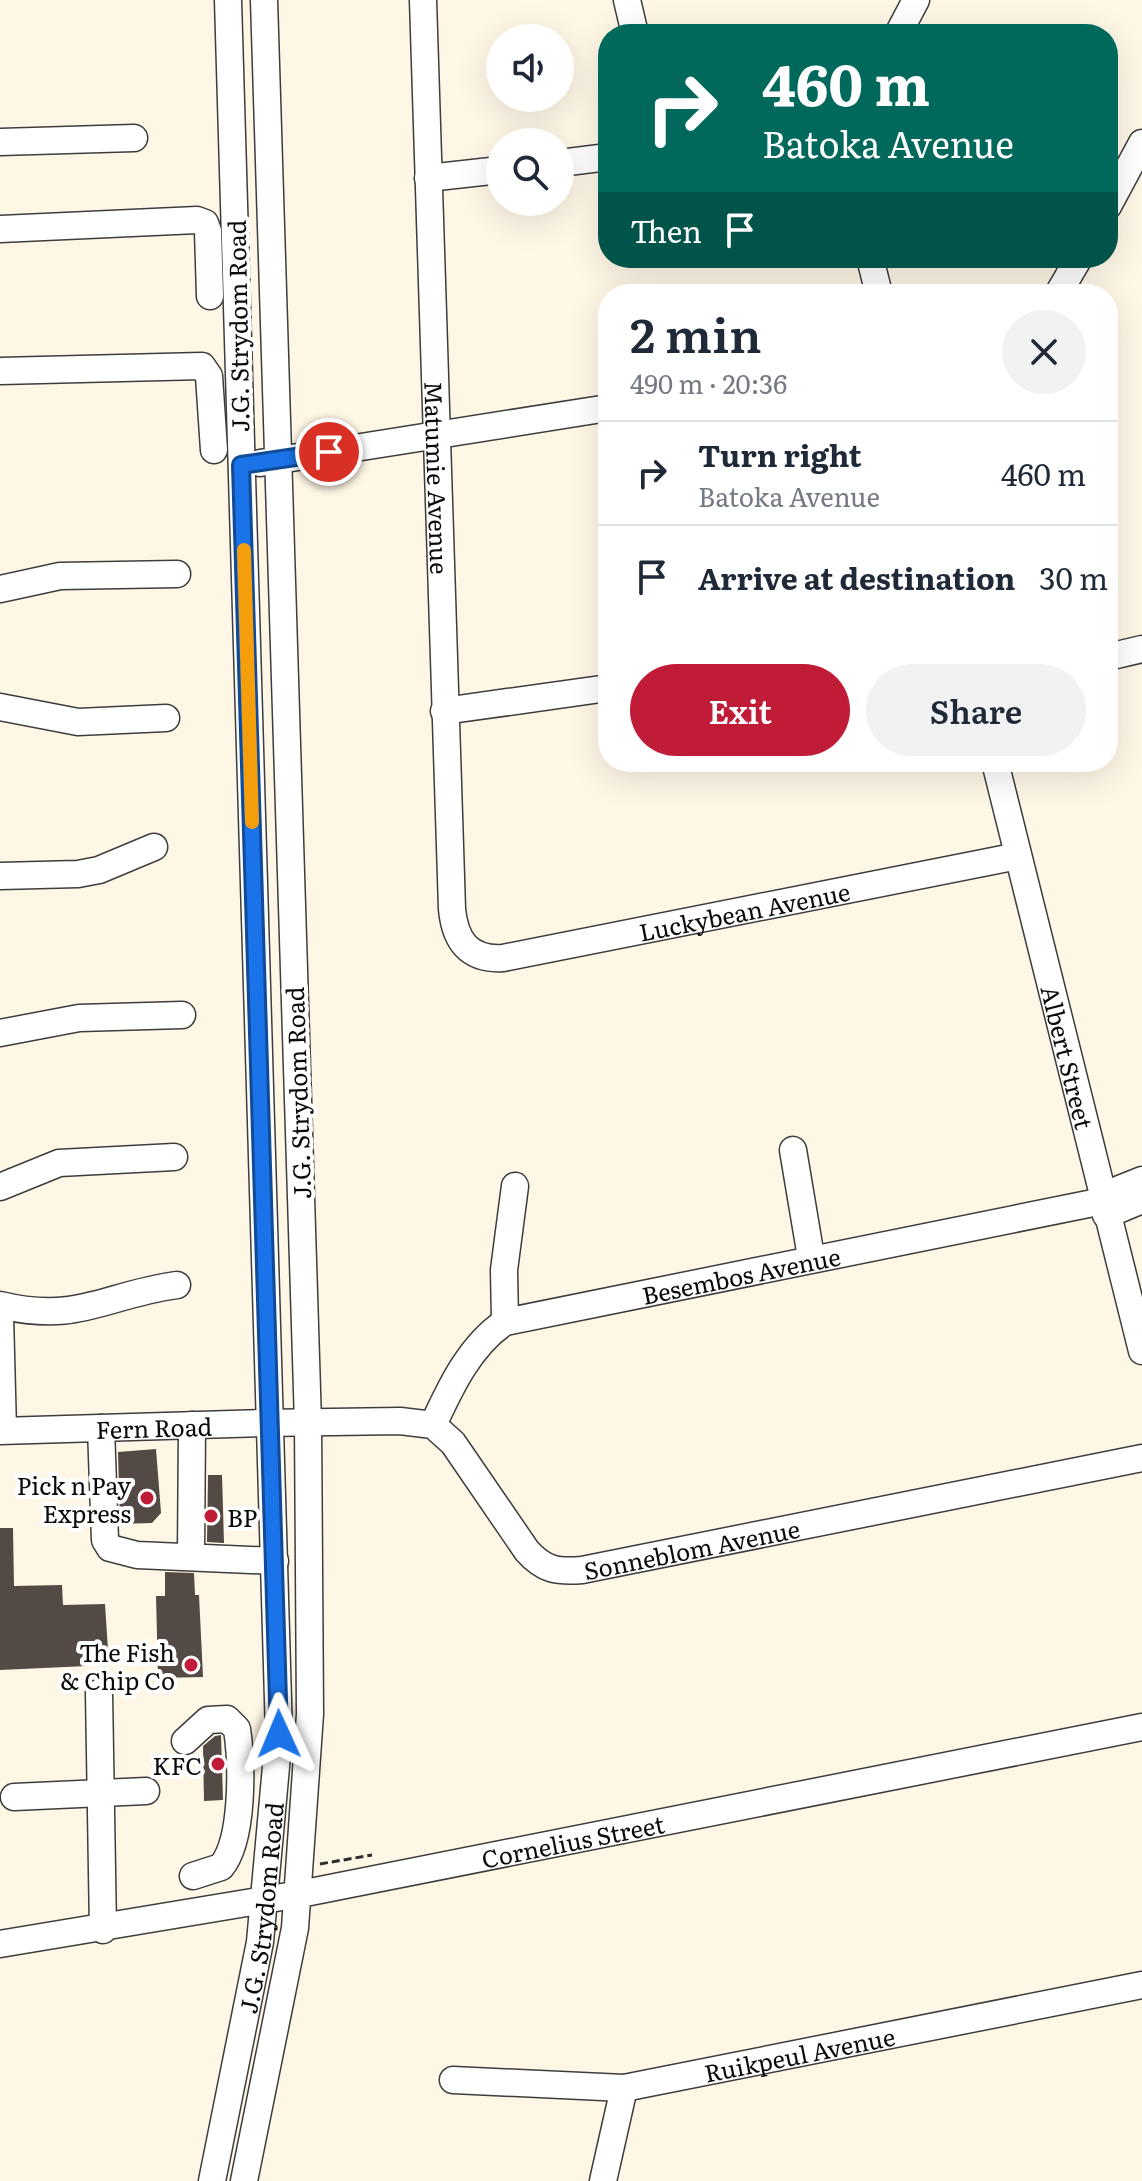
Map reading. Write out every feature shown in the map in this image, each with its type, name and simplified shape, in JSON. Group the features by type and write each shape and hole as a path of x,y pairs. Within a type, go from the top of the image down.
{"street":[{"name":"J.G. Strydom Road","path":"212,2181 266,1899 279,1734 228,0"},
{"name":"J.G. Strydom Road","path":"244,2181 286,1984 300,1894 310,1714 308,1423 264,0"},
{"name":"Matumie Avenue","path":"423,0 452,909 459,941 469,951"},
{"path":"627,0 633,24"},
{"path":"903,24 916,0"},
{"path":"0,142 134,138"},
{"path":"1118,187 1142,143"},
{"path":"574,161 598,158"},
{"path":"428,178 486,172"},
{"path":"0,229 197,220 205,223 208,231 210,296"},
{"path":"0,371 202,366 209,376 214,450"},
{"path":"241,465 598,410"},
{"path":"0,589 60,576 177,574"},
{"path":"1118,655 1142,649"},
{"path":"444,711 598,689"},
{"path":"0,707 78,722 166,718"},
{"name":"Albert Street","path":"997,772 1142,1351"},
{"path":"0,876 78,874 99,870 154,847"},
{"name":"Luckybean Avenue","path":"469,951 479,957 503,958 1018,856"},
{"path":"0,1033 79,1018 182,1015"},
{"path":"793,1150 811,1257"},
{"path":"0,1187 59,1163 174,1157"},
{"path":"1104,1204 1142,1180"},
{"path":"308,1423 400,1421 433,1425 451,1386 482,1343 505,1322 504,1270 515,1186"},
{"path":"1104,1204 1142,1200"},
{"name":"Besembos Avenue","path":"505,1322 811,1257 1104,1204"},
{"path":"0,1305 34,1313 63,1313 142,1290 177,1285"},
{"path":"0,1316 1,1430"},
{"name":"Fern Road","path":"1,1430 308,1423"},
{"path":"191,1556 192,1425"},
{"name":"Sonneblom Avenue","path":"433,1425 453,1443 537,1563 557,1571 582,1570 1142,1458"},
{"path":"101,1428 107,1545 113,1550 137,1555 275,1561"},
{"path":"99,1693 103,1930"},
{"path":"185,1741 208,1720 227,1719 237,1729 238,1800 233,1844 221,1867 193,1876"},
{"name":"Cornelius Street","path":"0,1944 103,1930 300,1894 1142,1727"},
{"path":"14,1797 146,1791"},
{"name":"Ruikpeul Avenue","path":"453,2080 624,2088 1142,1985"},
{"path":"603,2181 624,2088"}],"building":[{"path":"156,1449 161,1513 152,1523 120,1524 118,1452"},
{"path":"208,1475 222,1475 224,1543 207,1542"},
{"path":"0,1528 13,1528 14,1586 62,1585 63,1605 105,1604 109,1665 0,1670"},
{"path":"165,1572 194,1573 195,1595 199,1595 203,1677 158,1678 156,1596 165,1596"},
{"path":"221,1735 223,1800 204,1801 203,1746"}],"slow traffic":[{"path":"244,550 252,822"}],"place":[{"name":"Pick n Pay Express","path":"147,1498"},
{"name":"BP","path":"211,1516"},
{"name":"The Fish & Chip Co","path":"191,1665"},
{"name":"KFC","path":"218,1764"}],"route":[{"path":"279,1734 241,465 329,452"}]}
